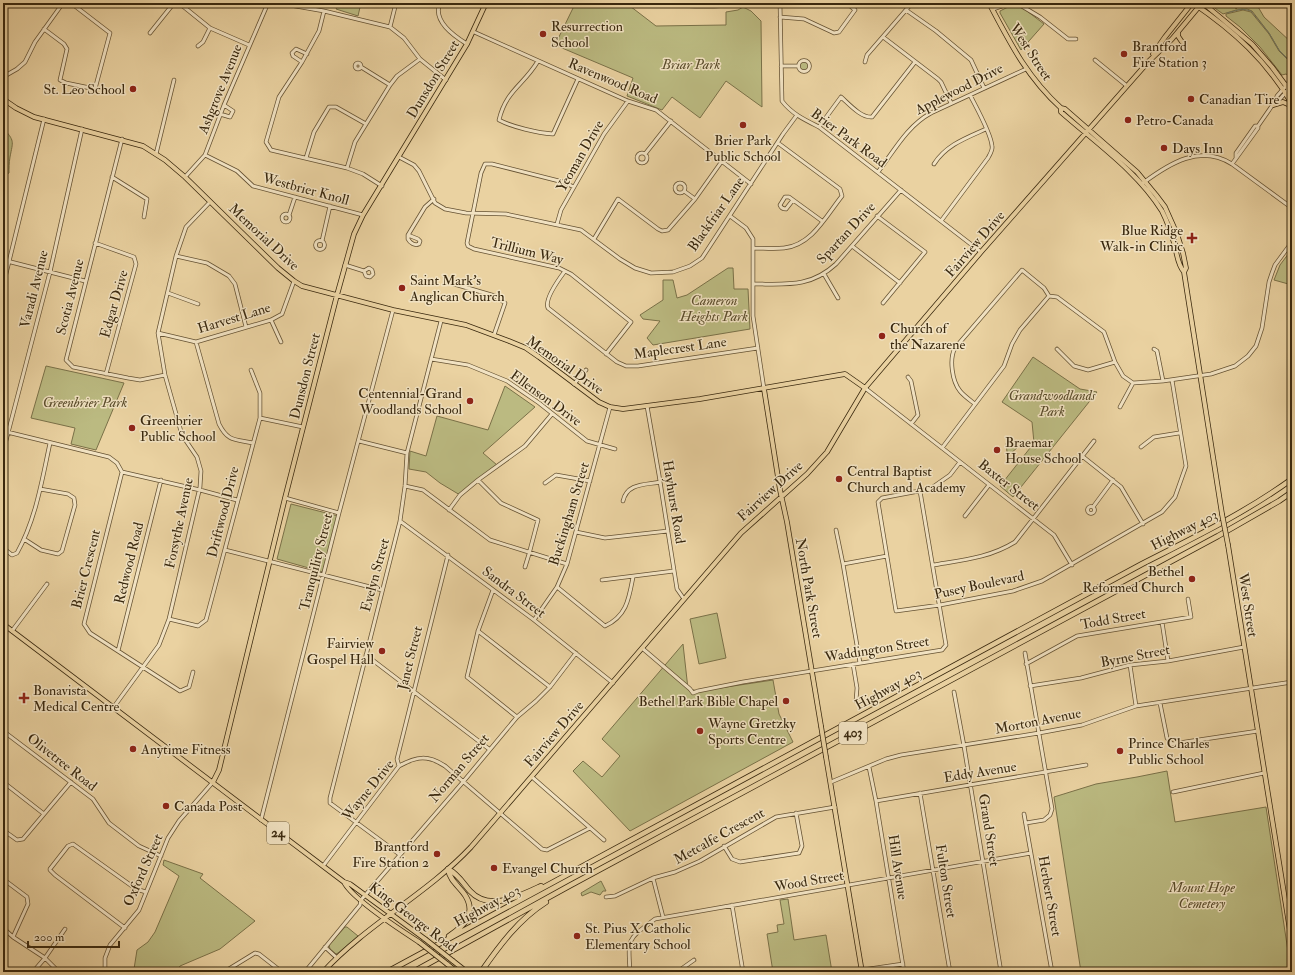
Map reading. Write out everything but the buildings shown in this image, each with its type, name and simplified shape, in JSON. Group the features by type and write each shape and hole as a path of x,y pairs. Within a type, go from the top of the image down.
{"highway":[{"name":"Highway 403","path":"387,972 1142,564 1248,509 1292,479"},
{"name":"Highway 403","path":"413,972 568,886 1218,536 1280,501 1292,492"},
{"path":"436,945 460,928 467,920 470,911 469,904 465,896 449,876 448,870 454,872 471,892 480,899 486,901 499,901 524,894 575,870"},
{"path":"481,972 519,923 534,909 568,886"}],"main road":[{"name":"Dunsdon Street","path":"212,782 219,770 303,426 354,234 363,215 382,186 474,32 486,3"},
{"name":"West Street","path":"989,3 1026,68 1042,89 1061,108 1062,112 1086,134 1146,181 1165,207 1178,234 1186,268 1184,272 1200,375 1292,943"},
{"path":"1149,61 1164,37 1193,3 1230,30 1249,47 1292,94"},
{"path":"1149,61 1203,3 1252,44 1286,89 1292,105"},
{"path":"1178,31 1178,36 1182,42"},
{"name":"Fairview Drive","path":"323,972 357,940 448,870 461,858 741,533 807,474 827,452 865,388 981,252 1149,61"},
{"name":"Memorial Drive","path":"3,99 24,112 44,119 122,139 143,146 156,154 185,178 278,268 302,286 393,310 466,326 494,335 526,348 599,402 610,407 623,409 700,399 845,374 865,388"},
{"path":"1273,105 1282,102 1292,105"},
{"name":"West Street","path":"1061,108 1065,109 1089,130 1142,184 1163,214 1174,243 1180,268 1184,272"},
{"name":"North Park Street","path":"764,388 781,497 787,522 862,971"},
{"name":"King George Road","path":"3,624 344,882 350,884 467,972"},
{"name":"King George Road","path":"344,882 347,889 360,902 419,942 456,972"}],"street":[{"path":"3,12 7,3"},
{"path":"3,77 21,66 35,42 63,3"},
{"path":"44,29 64,44 67,49 60,80 66,83 95,89 110,33 70,3"},
{"path":"150,33 174,3"},
{"path":"179,3 210,28 249,45"},
{"name":"Ashgrove Avenue","path":"185,178 205,154 220,114 268,3"},
{"path":"278,3 324,11 390,27 404,38 420,59 446,80"},
{"path":"390,27 396,3"},
{"path":"440,3 438,13 439,18 451,35 467,44"},
{"path":"664,3 674,5 727,6 738,3"},
{"name":"Brier Park Road","path":"780,3 782,101 797,115 819,127 981,252"},
{"path":"780,18 804,19 834,33 839,32 855,10 847,3"},
{"path":"865,62 867,55 912,3"},
{"path":"992,9 1005,5 1020,5 1040,17 1068,39 1076,39"},
{"path":"906,10 936,31 971,60 984,88"},
{"path":"324,11 319,31 307,54 279,97 266,142 271,150 347,168 363,174 382,186"},
{"path":"198,46 203,42 210,28"},
{"name":"Ravenwood Road","path":"474,32 628,101 656,110 751,184"},
{"path":"883,37 941,82 951,103"},
{"path":"302,62 293,56 292,53 296,49 307,54"},
{"path":"347,168 355,142 390,85 397,76 420,59"},
{"path":"1095,60 1127,86"},
{"path":"538,61 508,97 503,106 499,120 506,124 545,134 553,134 578,79"},
{"path":"819,127 841,97 862,114 872,117 915,62"},
{"path":"781,66 798,66"},
{"path":"360,67 390,85"},
{"name":"Applewood Drive","path":"878,172 915,123 924,116 1026,68"},
{"path":"1286,89 1292,79"},
{"path":"156,154 174,80"},
{"path":"1232,164 1258,128 1277,96 1292,85"},
{"path":"941,221 992,151 992,145 986,129 970,95"},
{"name":"Yeoman Drive","path":"557,224 561,210 604,134 628,101"},
{"path":"220,114 228,117 232,114 233,110 224,105"},
{"path":"306,158 314,132 329,107 336,107 366,124"},
{"name":"Blackfriar Lane","path":"399,157 414,165 419,171 438,205 445,209 466,213 506,214 581,230 620,259 635,268 651,273 673,272 690,266 702,258 797,115"},
{"path":"3,286 44,119"},
{"path":"645,154 671,121"},
{"name":"Varadi Avenue","path":"3,452 50,272 82,129"},
{"path":"934,164 938,157 947,148 986,129"},
{"name":"Scotia Avenue","path":"122,139 66,360 74,367 140,380 165,375"},
{"path":"753,248 784,248 798,244 810,237 842,196 841,192 778,143"},
{"name":"Westbrier Knoll","path":"205,154 237,171 253,186 363,215"},
{"path":"1142,184 1166,166 1190,157 1218,157 1225,159 1292,208"},
{"path":"594,239 618,199 658,229 662,231 670,228 695,199 722,161"},
{"name":"Trillium Way","path":"574,187 562,182 492,164 485,164 481,173 467,240 468,246 471,248 559,268 571,274 631,322 606,354"},
{"path":"112,177 147,199 144,217"},
{"name":"Spartan Drive","path":"753,284 798,284 824,274 836,264 901,190"},
{"path":"684,191 695,199"},
{"path":"289,215 295,197"},
{"path":"793,200 786,209 784,210 780,207 785,197 789,197 822,221"},
{"path":"408,235 425,207 434,199"},
{"name":"Forsythe Avenue","path":"113,708 159,644 169,619 200,490 201,471 196,457 182,435 165,375 158,333 176,256 186,227 210,202"},
{"path":"322,241 330,206"},
{"name":"North Park Street","path":"730,216 746,228 753,239 753,316 764,388"},
{"path":"877,216 925,252 883,303"},
{"path":"1049,296 1058,297 1104,332 1115,362 1123,376 1133,383 1172,380 1221,371 1235,366 1248,356 1256,346 1262,328 1270,278 1275,265 1292,242"},
{"name":"Edgar Drive","path":"95,243 134,257 136,264 106,374"},
{"path":"852,246 900,283"},
{"path":"176,256 207,263 229,276 235,284 246,327"},
{"path":"3,260 85,281"},
{"path":"345,265 364,271"},
{"path":"975,404 962,394 956,384 952,357 955,348 1022,270 1044,288 1049,296"},
{"name":"Maplecrest Lane","path":"565,271 548,299 546,306 550,311 606,354 623,365 634,367 758,348"},
{"path":"824,274 838,298"},
{"name":"Harvest Lane","path":"158,333 196,342 271,320 282,314 294,281"},
{"path":"454,284 495,296 505,303 494,335"},
{"path":"168,293 198,304"},
{"path":"942,448 1004,366 1012,344 1020,330 1049,296"},
{"name":"Tranquility Street","path":"262,820 339,514 393,310"},
{"path":"271,320 281,342"},
{"name":"Evelyn Street","path":"356,822 330,803 330,798 400,521 405,486 407,453 441,321"},
{"path":"196,342 219,424 229,438 252,443"},
{"path":"1057,349 1074,366 1088,370 1115,362"},
{"path":"1154,349 1157,351 1163,381"},
{"name":"Ellenson Drive","path":"431,358 468,365 507,381 539,403 587,441 615,449"},
{"name":"Driftwood Drive","path":"169,619 198,626 206,620 252,443 260,418 260,393 251,370"},
{"path":"574,384 586,370"},
{"path":"908,377 912,381 918,415 911,424"},
{"name":"Pusey Boulevard","path":"960,462 943,481 930,489 882,498 878,502 896,611 940,605 1013,591 1042,581 1162,512 1175,497 1186,466 1172,380"},
{"path":"1120,407 1133,383"},
{"name":"Baxter Street","path":"865,388 1054,535 1072,564"},
{"name":"Hayhurst Road","path":"647,406 677,589 684,599"},
{"name":"Buckingham Street","path":"534,620 557,587 567,564 610,407"},
{"path":"450,510 460,495 525,446 552,414"},
{"path":"260,418 303,426"},
{"path":"3,431 109,457 117,464 122,472 162,480 237,500"},
{"path":"1141,447 1154,437 1180,433"},
{"path":"933,565 986,556 1004,549 1016,542 1094,440"},
{"path":"359,441 407,453"},
{"path":"3,548 14,555 17,553 28,532 40,489 50,443"},
{"path":"1082,456 1121,487 1143,524"},
{"name":"Brier Crescent","path":"122,472 84,624 90,632 180,691 189,687 193,672"},
{"path":"545,483 556,475 590,482"},
{"name":"Redwood Road","path":"118,651 162,480"},
{"path":"478,480 501,503 538,520 530,554 525,567"},
{"path":"1093,507 1114,480"},
{"path":"623,501 624,494 631,488 660,482"},
{"path":"965,516 989,485"},
{"path":"405,486 423,490 490,540 530,554 567,564"},
{"path":"24,539 41,550 58,554 62,551 75,504 74,498 68,494 40,489"},
{"path":"920,491 940,605"},
{"path":"285,498 339,514"},
{"name":"Sandra Street","path":"400,521 534,620 612,683"},
{"path":"836,530 860,663"},
{"path":"576,532 605,538 668,531"},
{"path":"225,550 382,590"},
{"name":"Janet Street","path":"399,766 397,759 448,555"},
{"path":"843,564 887,556"},
{"path":"602,580 674,571"},
{"path":"557,587 605,626 616,622 628,603 633,577"},
{"path":"12,631 47,584"},
{"path":"493,590 478,631 467,677 517,716"},
{"name":"Todd Street","path":"1026,664 1077,636 1191,617 1188,599"},
{"name":"Waddington Street","path":"642,648 693,693 698,690 732,684 939,651 946,645 940,605"},
{"path":"1162,622 1168,661"},
{"path":"478,631 550,687"},
{"name":"Byrne Street","path":"1030,686 1082,678 1130,665 1168,661 1244,648"},
{"path":"1025,652 1052,809 1050,815 1044,820 1026,824"},
{"name":"Norman Street","path":"305,972 399,854 517,716 536,701 550,687 576,653"},
{"path":"366,655 490,749"},
{"path":"853,664 857,688 856,701"},
{"path":"1130,665 1136,706"},
{"name":"Morton Avenue","path":"831,782 886,759 901,755 964,746 1082,725 1136,706 1292,682"},
{"name":"Grand Street","path":"954,692 1001,972"},
{"path":"1160,703 1166,738 1172,744 1258,731"},
{"name":"Olivetree Road","path":"3,731 93,799 109,823 140,846 161,856"},
{"name":"Wayne Drive","path":"323,866 399,766 418,758 427,758 437,761 445,766 542,849 547,850 590,828"},
{"name":"Eddy Avenue","path":"876,801 1086,765"},
{"name":"Hill Avenue","path":"869,767 904,972"},
{"path":"1173,792 1264,772"},
{"path":"532,777 604,840"},
{"path":"3,782 44,814"},
{"path":"3,830 17,840 23,839 71,782"},
{"name":"Oxford Street","path":"105,972 105,958 110,945 139,910 168,838 212,782"},
{"name":"Fulton Street","path":"920,793 950,972"},
{"name":"Metcalfe Crescent","path":"606,898 615,896 653,878 675,872 700,861 776,817 835,807"},
{"path":"724,846 732,859 740,862 798,853 802,846 796,813"},
{"name":"Herbert Street","path":"1024,814 1052,972"},
{"path":"356,822 399,854"},
{"path":"125,928 55,875 50,869 68,846 73,844 136,889 146,892"},
{"name":"Wood Street","path":"630,972 628,947 630,940 635,933 655,919 1032,853"},
{"path":"653,878 663,917"},
{"path":"3,879 27,897 28,904 13,937"},
{"path":"732,905 744,972"},
{"path":"3,928 13,937 45,958 60,972"},
{"path":"33,972 45,958 65,929"},
{"path":"325,947 337,958"},
{"path":"224,972 255,953 259,954 282,972"},
{"path":"677,972 694,960"},
{"path":"862,971 903,964"}],"green space":[{"path":"339,3 361,3 358,16 336,9"},
{"name":"Briar Park","path":"573,3 626,3 656,26 726,25 726,12 738,10 743,7 751,11 761,21 762,107 726,81 700,118 672,97 662,110 627,96 633,78 555,45 575,4"},
{"path":"1211,3 1232,3 1236,9 1238,7 1257,5 1264,17 1292,43 1292,63 1279,50 1269,33 1252,11 1247,9 1236,10 1223,14 1212,6"},
{"path":"1016,6 1023,8 1044,24 1021,50 1000,13 1000,11 1008,7"},
{"path":"1243,10 1251,12 1269,34 1279,51 1292,64 1292,73 1289,76 1286,74 1282,75 1260,47 1240,27 1226,16 1226,14"},
{"path":"802,62 806,62 808,66 806,70 802,70 800,68 800,64"},
{"path":"3,128 10,136 12,144 9,161 9,173 3,176"},
{"path":"1292,249 1292,285 1274,280 1280,265"},
{"name":"Cameron Heights Park","path":"728,268 733,268 734,289 748,289 750,329 653,345 647,338 660,321 643,319 640,315 663,300 663,280 673,280 677,298 687,295"},
{"name":"Grandwoodlands Park","path":"1033,357 1080,389 1097,392 1013,497 1000,486 1034,443 1032,422 1002,402"},
{"name":"Greenbrier Park","path":"46,366 124,383 96,450 71,444 75,428 31,418"},
{"path":"505,386 535,407 483,453 497,465 460,495 440,483 426,472 409,469 410,451 426,456 437,416 488,430"},
{"path":"1010,441 1016,442 1018,447 1010,454 1007,452 1006,443"},
{"path":"291,504 338,516 323,572 277,559"},
{"path":"717,613 726,658 699,664 690,619"},
{"path":"683,644 688,689 700,691 773,680 779,714 793,742 630,831 573,771 583,761 602,777 620,756 602,739"},
{"name":"Mount Hope Cemetery","path":"1167,771 1175,822 1266,807 1290,972 1081,972 1054,797 1096,784"},
{"path":"164,860 203,874 200,878 255,921 220,949 180,966 176,972 141,972 134,969 137,950 148,942 155,932 179,876 163,865"},
{"path":"601,881 606,891 603,891 600,895 591,892 582,896 581,893"},
{"path":"788,899 794,940 826,935 832,972 773,972 767,934 778,932 777,925 784,924 780,900"},
{"path":"345,927 358,936 336,954 330,949 329,945"}],"waterway":[{"path":"1227,13 1242,9 1251,11 1269,33 1279,50 1292,64"}],"place":[{"name":"Resurrection School","path":"543,34"},
{"name":"Brantford Fire Station 3","path":"1124,54"},
{"name":"St. Leo School","path":"133,89"},
{"name":"Canadian Tire","path":"1191,99"},
{"name":"Petro-Canada","path":"1128,120"},
{"name":"Brier Park Public School","path":"743,125"},
{"name":"Days Inn","path":"1164,148"},
{"name":"Blue Ridge Walk-in Clinic","path":"1192,238"},
{"name":"Saint Mark's Anglican Church","path":"402,288"},
{"name":"Church of the Nazarene","path":"882,336"},
{"name":"Centennial-Grand Woodlands School","path":"470,401"},
{"name":"Greenbrier Public School","path":"132,428"},
{"name":"Braemar House School","path":"997,450"},
{"name":"Central Baptist Church and Academy","path":"839,479"},
{"name":"Bethel Reformed Church","path":"1192,579"},
{"name":"Fairview Gospel Hall","path":"382,651"},
{"name":"Bonavista Medical Centre","path":"24,698"},
{"name":"Bethel Park Bible Chapel","path":"786,701"},
{"name":"Wayne Gretzky Sports Centre","path":"700,731"},
{"name":"Anytime Fitness","path":"133,749"},
{"name":"Prince Charles Public School","path":"1120,751"},
{"name":"Canada Post","path":"166,806"},
{"name":"Brantford Fire Station 2","path":"437,854"},
{"name":"Evangel Church","path":"494,868"},
{"name":"St. Pius X Catholic Elementary School","path":"577,936"}]}
